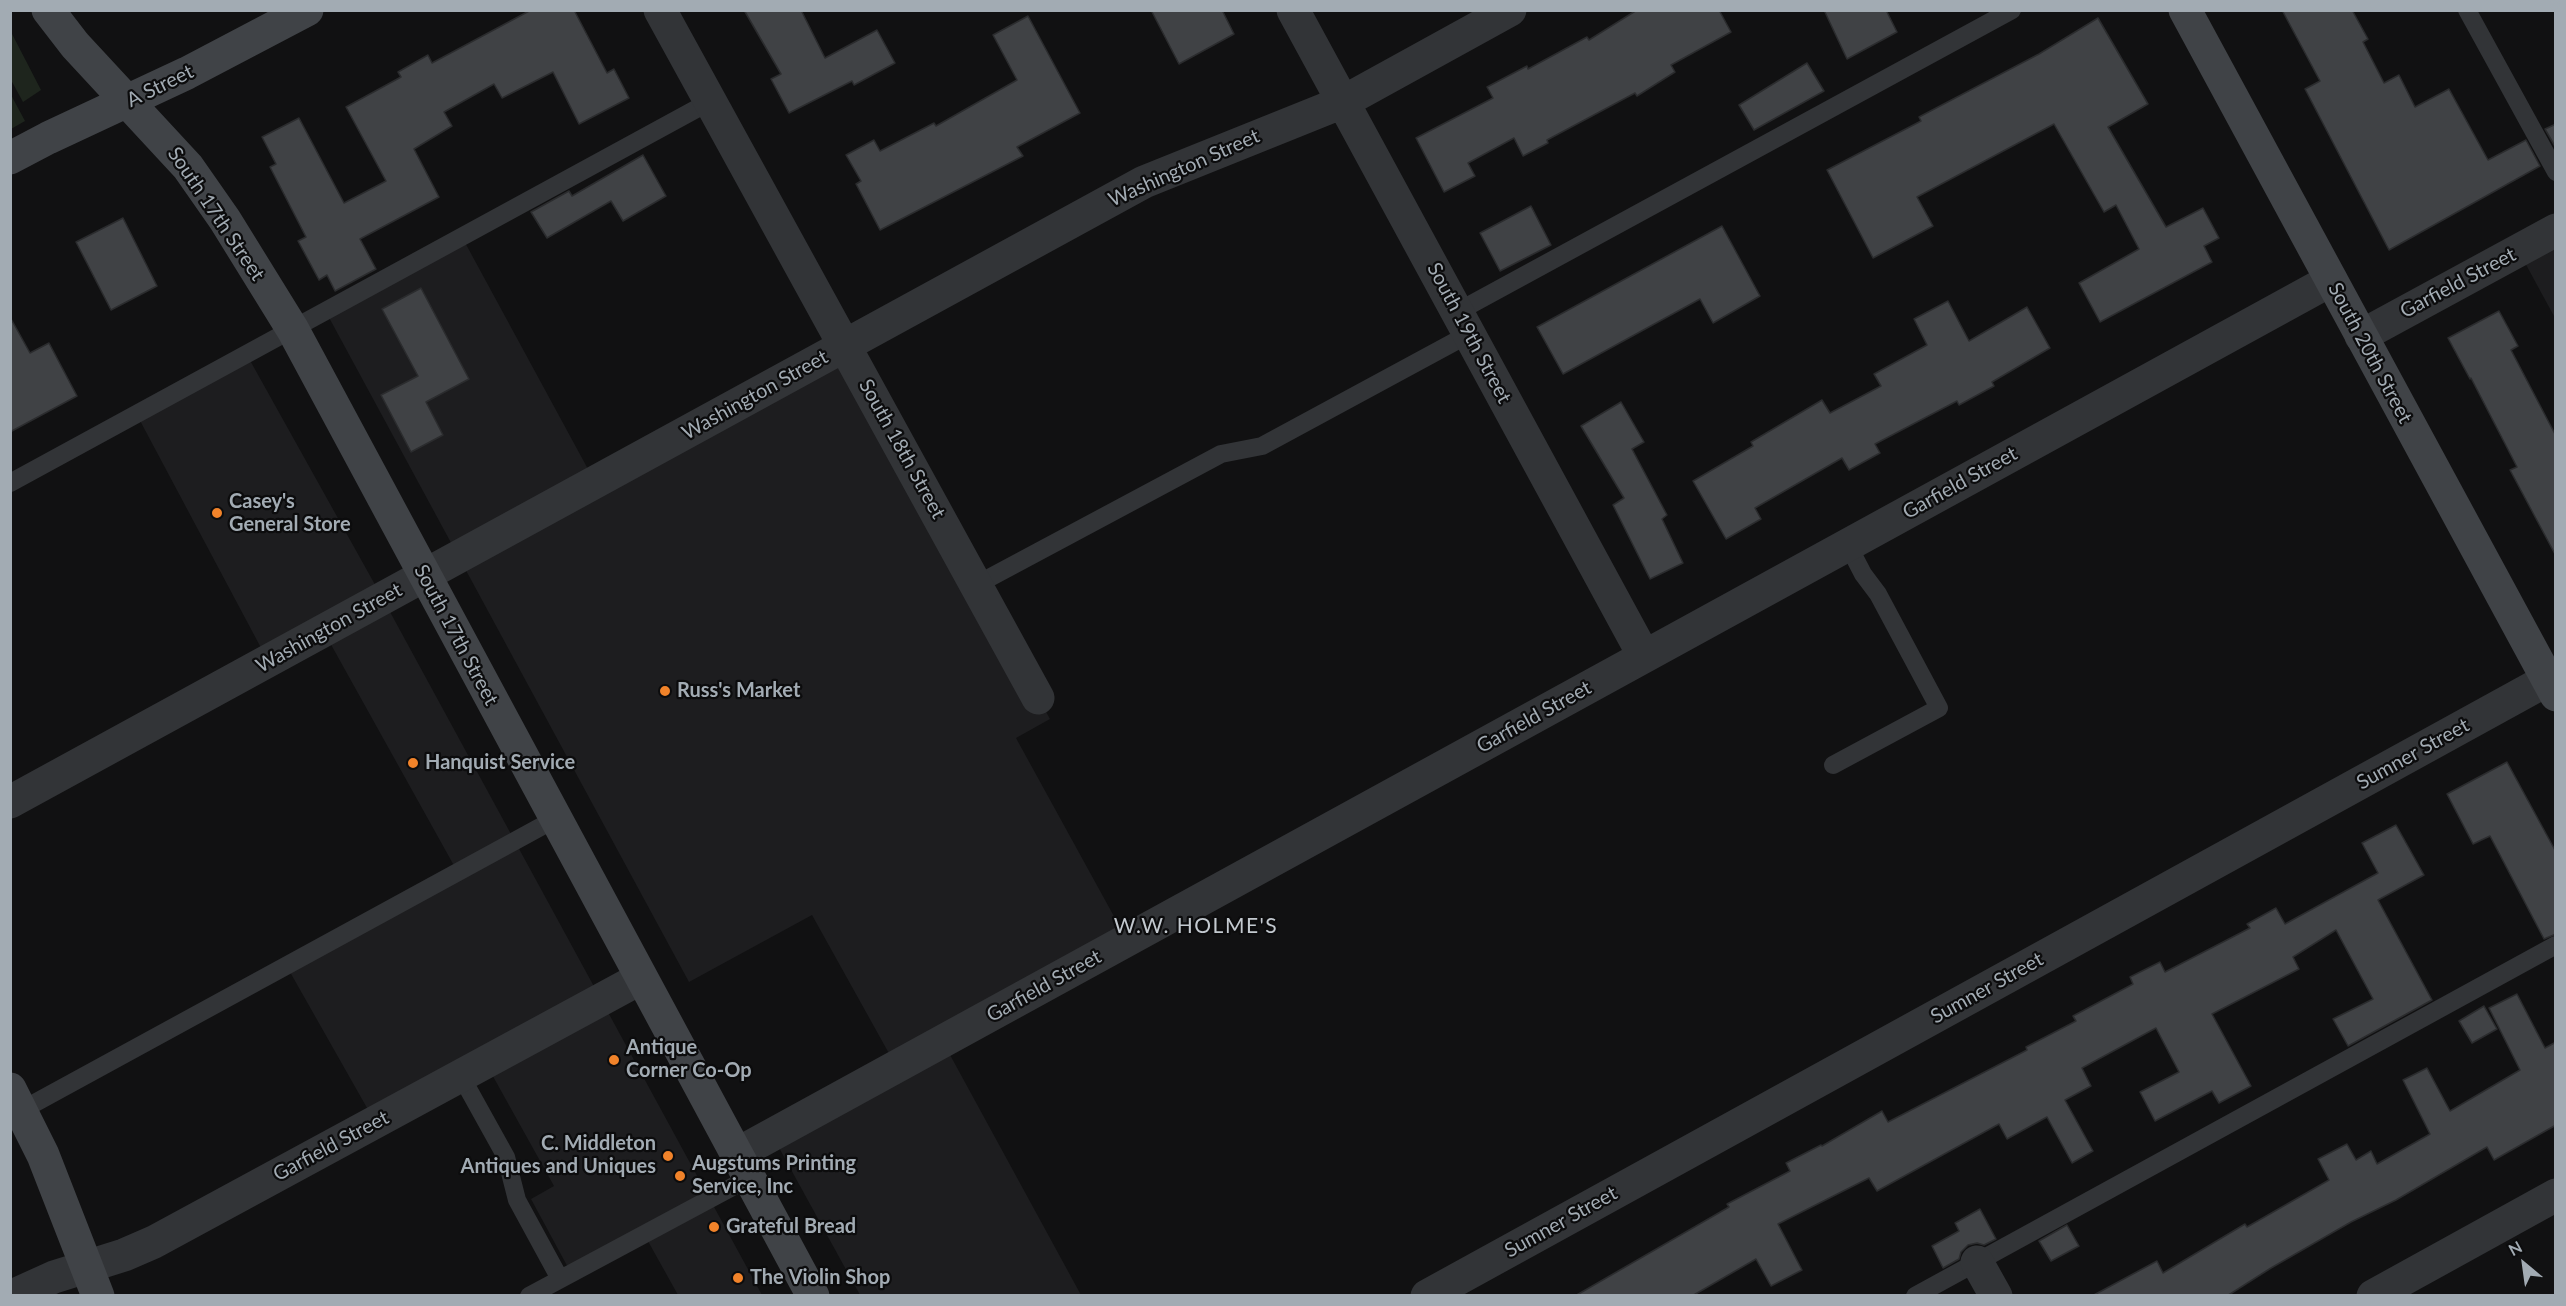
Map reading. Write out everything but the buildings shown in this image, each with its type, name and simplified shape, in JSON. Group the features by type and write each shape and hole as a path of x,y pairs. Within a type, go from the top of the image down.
{"main road":[{"name":"South 17th Street","path":"48,10 75,45 188,167 225,220 293,330 813,1296"},
{"name":"A Street","path":"10,158 128,102 307,10"},
{"name":"South 20th Street","path":"2185,10 2551,688"},
{"path":"16,1099 43,1155 92,1282"}],"street":[{"name":"South 18th Street","path":"660,10 1038,698"},
{"name":"South 19th Street","path":"1293,10 1644,657"},
{"name":"Washington Street","path":"10,802 1144,182 1343,102 1510,10"},
{"name":"Garfield Street","path":"2361,336 2556,230"},
{"name":"Garfield Street","path":"743,1166 1644,657 2331,280"},
{"name":"Sumner Street","path":"1427,1296 2551,688"},
{"name":"Garfield Street","path":"12,1296 54,1277 92,1282 154,1242 641,978"},
{"path":"2373,1296 2556,1195"},
{"path":"1977,1262 1995,1296"}],"lane":[{"path":"976,585 1221,454 1262,446 1463,323 2012,10"},
{"path":"2467,10 2556,172"},
{"path":"10,483 709,102"},
{"path":"1833,765 1939,708 1878,594 1863,574 1848,545"},
{"path":"16,1099 555,819"},
{"path":"1915,1296 2556,945"},
{"path":"461,1076 506,1157 517,1200 560,1279"},
{"path":"529,1296 743,1166"}],"shaded area":[{"path":"10,30 41,90 23,102 11,80"},
{"path":"10,93 25,121 11,129 10,129"},
{"path":"2555,230 2555,318 2518,250"},
{"path":"462,237 595,482 846,345 1050,719 1016,738 1127,940 943,1042 1081,1295 860,1295 772,1135 896,1066 812,915 689,982 326,312"},
{"path":"247,355 383,599 762,1295 678,1295 644,1234 571,1273 531,1199 554,1186 485,1062 375,1122 286,965 457,871 324,632 268,661 137,415"}],"place":[{"name":"Casey's General Store","path":"217,513"},
{"name":"Russ's Market","path":"665,691"},
{"name":"Hanquist Service","path":"413,763"},
{"name":"Antique Corner Co-Op","path":"614,1060"},
{"name":"C. Middleton Antiques and Uniques","path":"668,1156"},
{"name":"Augstums Printing Service, Inc","path":"680,1176"},
{"name":"Grateful Bread","path":"714,1227"},
{"name":"The Violin Shop","path":"738,1278"}],"district":[{"name":"W.W. HOLME'S","path":"1196,926"}]}
